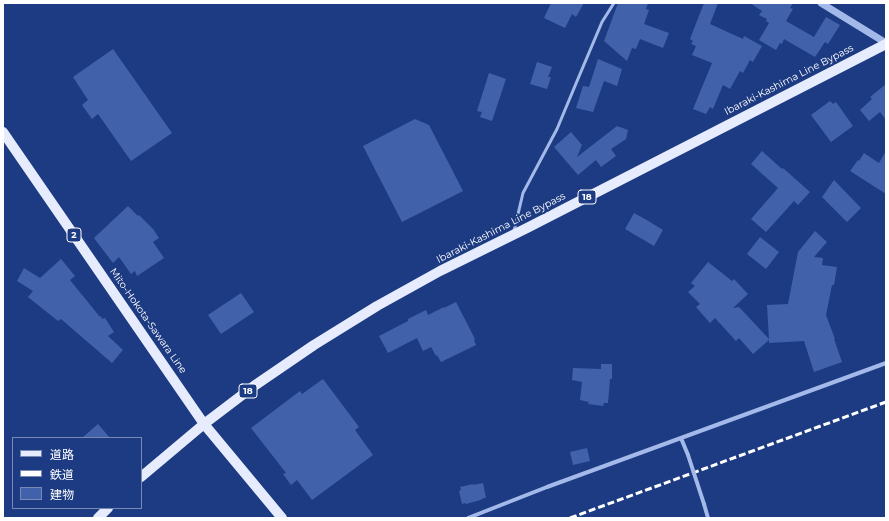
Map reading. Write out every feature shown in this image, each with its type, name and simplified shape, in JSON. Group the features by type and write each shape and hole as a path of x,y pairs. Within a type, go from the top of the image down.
{"main road":[{"name":"Ibaraki-Kashima Line Bypass","path":"142,476 204,424 254,386 314,344 377,306 440,271 514,235 886,43"},
{"name":"Mito-Hokota-Sawara Line","path":"3,132 204,424 282,518"},
{"path":"98,518 107,509"}],"street":[{"path":"821,3 886,43"},
{"path":"468,518 886,362"},
{"path":"681,438 708,518"}],"lane":[{"path":"514,235 523,193 557,129 602,22 614,3"}],"building":[{"path":"551,3 584,3 576,17 572,14 565,28 544,18"},
{"path":"618,3 648,3 646,9 649,10 644,24 669,33 663,48 640,39 636,49 632,48 627,61 604,41"},
{"path":"704,3 718,3 710,24 743,39 744,36 762,46 753,62 750,60 743,73 740,71 730,89 723,85 713,109 710,107 706,114 693,109 712,63 692,55 696,46 691,44 693,41 690,39"},
{"path":"750,3 793,3 790,8 793,9 786,21 814,37 826,17 840,25 828,44 825,42 815,57 784,39 782,44 780,43 776,50 759,40 769,23 766,21 767,19 759,15 762,11"},
{"path":"113,49 172,133 131,161 98,114 92,119 82,105 88,100 73,77"},
{"path":"598,59 622,69 617,86 604,81 593,112 576,108 583,86 589,87"},
{"path":"537,62 552,67 548,77 551,77 547,89 530,84"},
{"path":"489,73 506,79 492,121 480,117 482,112 477,111"},
{"path":"886,84 886,120 880,112 869,121 860,110 872,99 870,97"},
{"path":"830,101 833,104 836,102 853,126 831,142 811,115"},
{"path":"415,119 429,125 463,191 402,222 363,146"},
{"path":"617,126 628,130 626,139 611,149 616,156 601,167 596,160 578,175 554,147 571,132 582,145 577,157"},
{"path":"762,151 810,192 798,205 794,201 766,232 751,219 778,188 751,164"},
{"path":"886,151 886,194 850,171 864,153 879,163"},
{"path":"834,180 861,208 847,222 822,197"},
{"path":"128,206 153,229 159,238 153,242 164,258 137,276 135,271 131,274 119,257 113,263 94,238"},
{"path":"634,213 663,230 654,246 625,229"},
{"path":"815,231 827,242 814,257 823,258 822,265 837,267 826,315 842,362 814,372 804,341 769,343 769,340 753,354 739,338 736,341 715,318 710,323 696,307 700,304 688,292 695,286 691,283 708,262 732,281 734,279 748,294 733,308 739,307 769,339 767,305 788,304 798,252"},
{"path":"760,237 779,252 766,269 747,254"},
{"path":"61,259 75,276 70,280 100,317 101,316 102,319 105,318 114,332 108,336 123,350 112,363 61,319 58,321 28,297 33,291 17,281 24,268 40,278"},
{"path":"241,293 254,312 221,334 208,315"},
{"path":"456,302 475,339 476,345 441,362 431,347 423,351 417,338 388,353 379,336 426,310 428,315"},
{"path":"601,364 612,364 612,379 610,379 608,403 604,403 603,406 588,404 589,402 580,400 582,382 572,380 573,368 601,369"},
{"path":"323,379 359,427 355,430 373,455 312,500 297,480 291,485 283,474 286,473 251,428 300,391 302,394"},
{"path":"98,424 109,437 83,437"},
{"path":"587,448 590,461 573,465 570,452"},
{"path":"483,483 486,498 462,504 459,491 461,490 460,487"}],"railway":[{"path":"570,518 886,402"}]}
